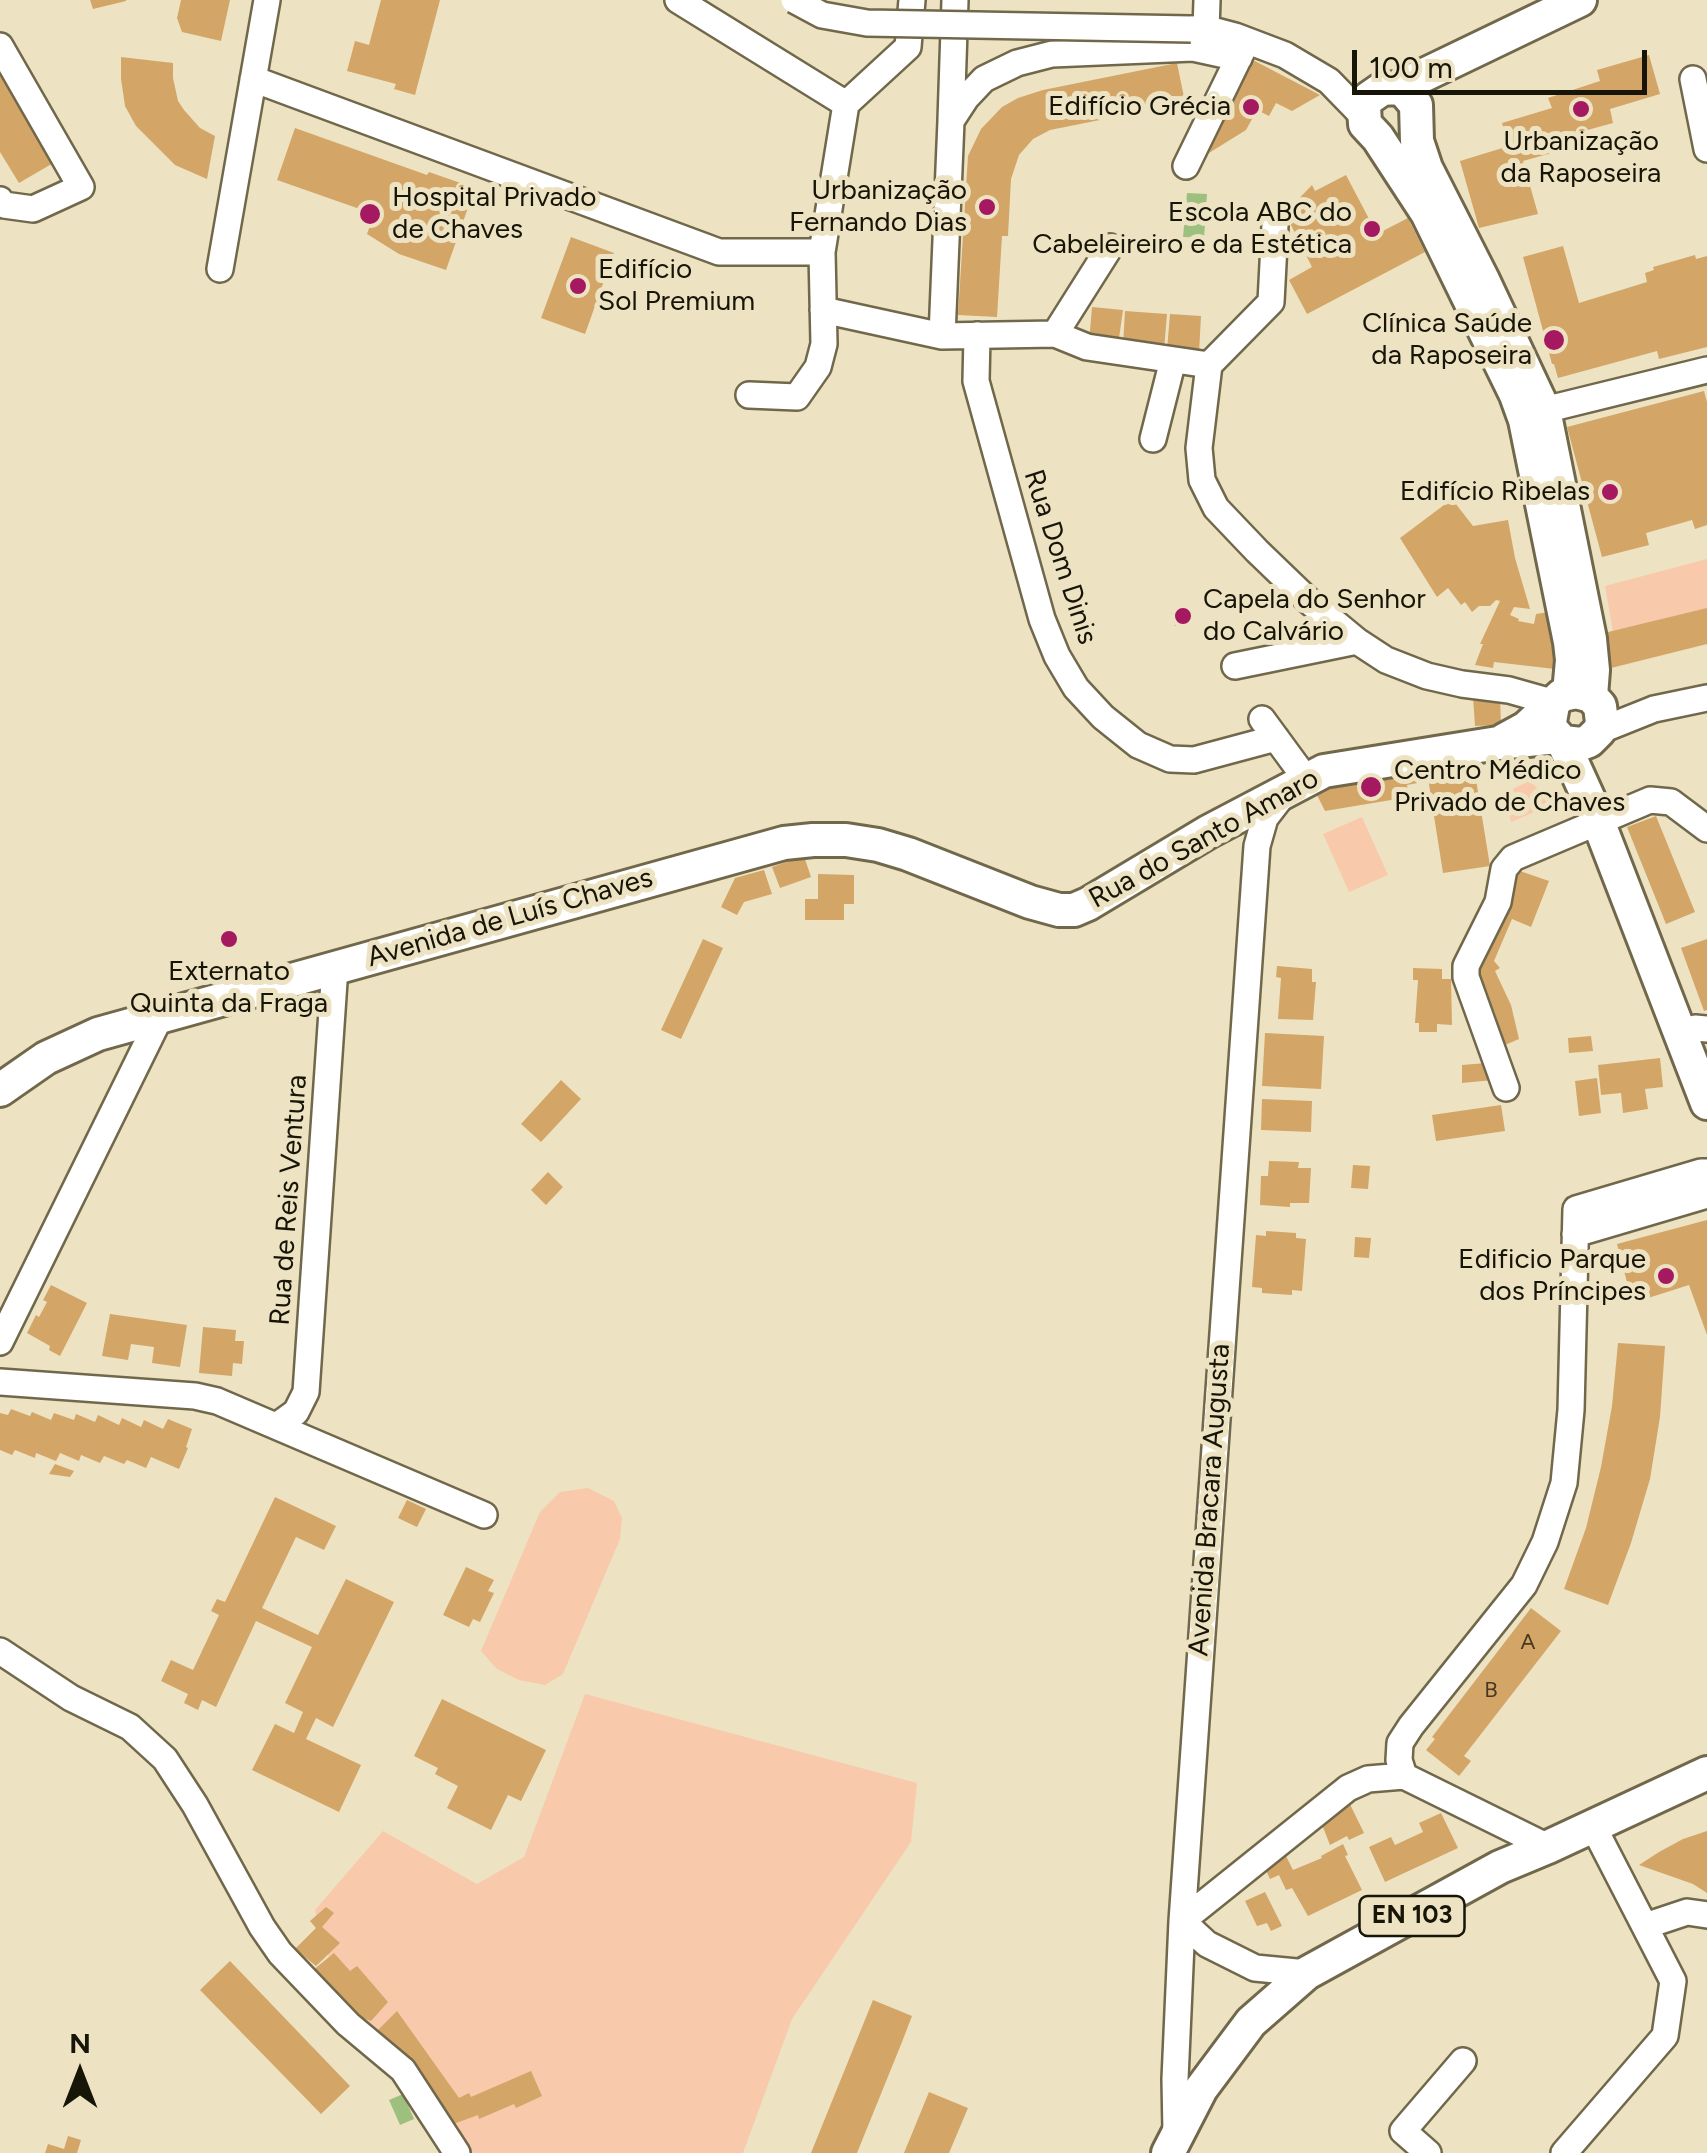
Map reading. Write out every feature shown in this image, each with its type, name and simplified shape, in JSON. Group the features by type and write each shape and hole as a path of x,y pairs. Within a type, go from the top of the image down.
{"main road":[{"path":"1378,108 1456,60 1580,0"},
{"path":"1378,108 1395,141 1404,138 1434,83 1456,60"},
{"path":"1378,108 1412,98 1419,150 1426,168 1544,410 1590,639 1593,670 1575,716"},
{"path":"1378,108 1525,420 1570,642 1575,716 1591,770 1595,814 1696,1040 1707,1103"},
{"name":"Rua do Santo Amaro","path":"1030,902 1059,910 1080,908 1208,832 1324,771 1498,743 1520,732 1575,716"},
{"name":"Avenida de Luís Chaves","path":"0,1090 46,1058 98,1034 798,841 863,842 894,849 1030,902"},
{"name":"EN 103","path":"1172,2143 1201,2088 1251,2022 1306,1973 1500,1867 1707,1773"}],"street":[{"path":"220,270 267,0"},
{"path":"678,0 846,104"},
{"path":"794,0 822,15 867,23 1198,29 1243,49"},
{"path":"750,395 797,397 818,366 824,344 822,252 846,104 908,47 912,0"},
{"path":"942,336 955,0"},
{"path":"1198,29 1207,0"},
{"path":"0,46 80,186 33,209 4,205 0,200"},
{"path":"951,120 984,79 1017,63 1052,54 1193,48 1285,55 1378,108"},
{"path":"1186,166 1243,49"},
{"path":"1693,78 1707,148"},
{"path":"254,79 718,252 822,252"},
{"path":"1275,224 1271,302 1209,365 1199,448 1202,480 1216,508 1357,642 1416,673 1516,692 1575,716 1707,702"},
{"path":"1055,334 1110,248"},
{"path":"824,310 942,336 1055,334 1087,347 1209,365"},
{"name":"Rua Dom Dinis","path":"978,335 976,381 1042,619 1076,688 1103,718 1138,745 1170,759 1194,760 1269,728 1295,786"},
{"path":"1153,438 1173,360"},
{"path":"1544,410 1707,370"},
{"path":"1236,666 1357,642"},
{"name":"Avenida Bracara Augusta","path":"1172,2143 1182,1921 1256,846 1265,818 1295,786"},
{"path":"1506,1088 1466,976 1466,966 1498,902 1504,868 1513,858 1595,814 1642,803 1664,800 1678,805 1707,829"},
{"path":"1208,832 1240,829 1256,846"},
{"name":"Rua de Reis Ventura","path":"278,1425 296,1412 306,1392 336,967"},
{"path":"0,1342 160,1017"},
{"path":"1404,1776 1399,1760 1400,1743 1524,1584 1550,1528 1564,1484 1571,1410 1576,1208 1707,1172"},
{"path":"1575,1234 1707,1196"},
{"path":"0,1382 195,1396 217,1401 484,1515"},
{"path":"0,1651 71,1698 130,1727 165,1759 280,1954 348,2024 403,2070 457,2153"},
{"path":"1306,1973 1255,1968 1207,1944 1182,1921 1348,1788 1368,1779 1404,1776 1548,1848"},
{"path":"1564,2153 1665,2036 1673,1980 1593,1826"},
{"path":"1644,1926 1688,1912 1707,1916"},
{"path":"1428,2153 1403,2131 1463,2061"}],"shaded area":[{"path":"1187,193 1207,194 1204,238 1183,237"},
{"path":"1707,559 1707,608 1613,632 1605,586"},
{"path":"1530,781 1553,804 1511,822 1505,792"},
{"path":"1362,817 1388,875 1349,892 1323,834"},
{"path":"588,1488 614,1501 622,1518 620,1539 563,1674 545,1685 519,1680 497,1669 481,1651 540,1512 560,1492"},
{"path":"585,1694 917,1783 911,1842 792,2019 743,2153 466,2153 348,2024 315,1910 383,1831 477,1884 524,1857"},
{"path":"403,2094 414,2119 400,2125 389,2100"}],"building":[{"path":"90,0 126,0 126,1 93,9"},
{"path":"181,0 230,0 221,41 182,32 177,18"},
{"path":"381,0 440,0 415,95 394,89 396,84 347,71 355,41 369,45"},
{"path":"1649,55 1660,94 1610,109 1613,123 1562,137 1566,149 1523,161 1538,214 1479,228 1460,161 1509,146 1502,123 1552,108 1548,98 1600,81 1597,70"},
{"path":"121,57 173,63 178,101 200,128 215,136 207,179 175,165 136,126 125,106"},
{"name":"Edifício Grécia","path":"1249,58 1320,95 1292,111 1276,103 1269,116 1257,110 1246,130 1209,153"},
{"name":"Urbanização Fernando Dias","path":"1177,63 1184,97 1099,114 1100,120 1050,130 1033,139 1019,155 1011,179 1008,236 1002,236 997,317 958,315 968,156 981,129 1002,107 1018,98"},
{"path":"0,71 55,162 19,183 0,152"},
{"path":"295,128 475,188 446,270 399,254 367,234 374,214 277,180"},
{"path":"1346,175 1377,234 1408,218 1425,252 1307,314 1289,280 1312,267 1285,213 1312,185 1315,191"},
{"name":"Edifício Sol Premium","path":"571,237 614,253 585,334 541,318"},
{"path":"1563,246 1579,303 1647,282 1645,273 1653,267 1695,255 1696,259 1707,256 1707,347 1659,359 1657,351 1558,378 1523,257"},
{"path":"1092,307 1123,310 1118,345 1089,343"},
{"path":"1125,311 1167,314 1164,350 1123,346"},
{"path":"1170,314 1201,316 1199,353 1167,350"},
{"path":"1704,391 1707,525 1695,529 1692,520 1646,533 1649,545 1602,557 1567,427"},
{"path":"1452,499 1473,526 1508,520 1530,609 1514,607 1510,615 1534,624 1536,614 1549,612 1555,669 1494,662 1493,668 1475,665 1500,601 1479,606 1472,612 1448,588 1437,597 1400,538"},
{"name":"Capela do Senhor do Calvário","path":"1190,607 1194,620 1175,626 1171,613"},
{"path":"1707,608 1707,644 1611,668 1604,633"},
{"path":"1500,696 1501,725 1475,726 1473,697"},
{"path":"1473,761 1490,866 1443,873 1428,778 1448,774 1447,766"},
{"path":"1422,774 1423,782 1407,785 1409,797 1325,811 1315,791"},
{"path":"1656,816 1695,912 1666,924 1627,827"},
{"path":"804,856 811,877 780,888 772,867"},
{"path":"764,870 772,894 744,902 737,915 721,907 735,878"},
{"path":"1517,870 1549,881 1531,927 1512,919 1494,961 1500,968 1495,971 1511,1005 1519,1039 1505,1045 1494,1011 1473,969"},
{"path":"818,874 854,875 854,904 844,904 844,920 805,920 805,899 818,899"},
{"path":"703,939 723,948 681,1039 661,1030"},
{"path":"1707,939 1707,1010 1704,1011 1681,948"},
{"path":"1277,966 1312,969 1312,982 1316,982 1313,1020 1278,1019 1281,978 1276,977"},
{"path":"1413,968 1442,969 1442,979 1451,979 1452,1025 1437,1024 1437,1032 1419,1032 1419,1023 1415,1023 1418,980 1413,980"},
{"path":"1265,1033 1324,1036 1321,1089 1262,1086"},
{"path":"1591,1036 1593,1051 1569,1053 1568,1038"},
{"path":"1660,1058 1663,1087 1645,1089 1648,1109 1623,1113 1621,1093 1601,1095 1598,1065"},
{"path":"1487,1063 1493,1080 1462,1083 1462,1065"},
{"path":"1597,1078 1601,1113 1579,1116 1575,1081"},
{"path":"561,1080 581,1099 541,1142 521,1124"},
{"path":"1262,1099 1312,1101 1311,1132 1261,1130"},
{"path":"1501,1105 1505,1131 1436,1141 1432,1115"},
{"path":"1269,1161 1299,1162 1298,1168 1311,1168 1309,1203 1290,1203 1290,1207 1260,1205 1261,1176 1268,1176"},
{"path":"1353,1165 1370,1166 1368,1189 1351,1188"},
{"path":"548,1172 563,1187 546,1205 531,1190"},
{"name":"Edificio Parque dos Príncipes","path":"1707,1220 1707,1335 1689,1285 1626,1305 1620,1287 1628,1286 1617,1244"},
{"path":"1266,1231 1296,1233 1296,1238 1306,1239 1302,1291 1292,1290 1292,1295 1262,1293 1262,1288 1252,1287 1256,1235 1266,1236"},
{"path":"1355,1237 1371,1238 1369,1258 1354,1257"},
{"path":"51,1285 87,1303 60,1356 27,1333 47,1302 43,1300"},
{"path":"110,1314 187,1325 180,1367 152,1363 154,1347 131,1344 128,1360 102,1356"},
{"path":"203,1327 236,1330 235,1341 244,1341 242,1364 233,1363 232,1376 199,1373"},
{"path":"1618,1343 1665,1346 1650,1479 1608,1605 1564,1589 1586,1528 1601,1467"},
{"path":"11,1409 51,1420 54,1413 74,1420 76,1414 95,1422 98,1415 119,1425 122,1418 141,1427 144,1420 163,1429 168,1419 192,1429 179,1469 151,1457 146,1468 104,1456 100,1463 81,1455 79,1461 60,1453 56,1461 36,1453 35,1458 15,1450 12,1455 0,1450 0,1413 8,1415"},
{"path":"55,1464 74,1471 70,1477 49,1474"},
{"path":"275,1497 336,1526 324,1550 296,1537 262,1608 318,1635 346,1579 394,1602 333,1727 316,1718 306,1739 361,1765 339,1812 252,1770 275,1724 294,1733 303,1712 285,1703 312,1647 256,1621 216,1707 202,1700 198,1710 184,1703 188,1694 161,1681 171,1660 193,1670 219,1615 211,1611 217,1599 225,1602"},
{"path":"407,1500 426,1509 417,1527 398,1518"},
{"path":"466,1567 494,1580 488,1591 494,1593 480,1622 473,1619 469,1627 443,1615"},
{"path":"1531,1608 1561,1631 1464,1756 1471,1761 1459,1776 1426,1750"},
{"path":"442,1699 546,1750 521,1801 508,1795 491,1830 447,1808 458,1786 435,1774 438,1768 414,1756"},
{"path":"1346,1796 1364,1833 1330,1845 1319,1817"},
{"path":"1441,1813 1458,1848 1385,1882 1369,1847 1391,1837 1395,1845 1423,1832 1419,1823"},
{"path":"1707,1831 1707,1893 1639,1865 1683,1839"},
{"path":"1343,1844 1362,1890 1308,1916 1292,1888 1286,1890 1279,1875 1270,1879 1262,1862 1282,1848 1293,1870"},
{"path":"1265,1892 1282,1926 1271,1931 1267,1923 1257,1926 1245,1901"},
{"path":"326,1907 334,1913 322,1927 340,1943 316,1966 295,1949 316,1928 310,1921"},
{"path":"334,1953 350,1971 357,1966 388,2002 371,2021 348,2013 312,1971"},
{"path":"230,1961 350,2086 321,2114 200,1990"},
{"path":"873,2000 912,2016 902,2042 857,2153 811,2153"},
{"path":"397,2011 459,2098 469,2093 471,2097 531,2071 542,2096 516,2108 514,2104 479,2119 478,2115 448,2126 376,2032"},
{"path":"929,2092 968,2108 949,2153 904,2153"},
{"path":"68,2136 81,2140 77,2153 45,2153 48,2144 64,2149"}],"place":[{"name":"Edifício Grécia","path":"1251,107"},
{"name":"Urbanização da Raposeira","path":"1581,109"},
{"name":"Urbanização Fernando Dias","path":"987,207"},
{"name":"Hospital Privado de Chaves","path":"370,214"},
{"name":"Escola ABC do Cabeleireiro e da Estética","path":"1372,229"},
{"name":"Edifício Sol Premium","path":"578,286"},
{"name":"Clínica Saúde da Raposeira","path":"1554,340"},
{"name":"Edifício Ribelas","path":"1610,492"},
{"name":"Capela do Senhor do Calvário","path":"1183,616"},
{"name":"Centro Médico Privado de Chaves","path":"1371,787"},
{"name":"Externato Quinta da Fraga","path":"229,939"},
{"name":"Edificio Parque dos Príncipes","path":"1666,1276"}]}
